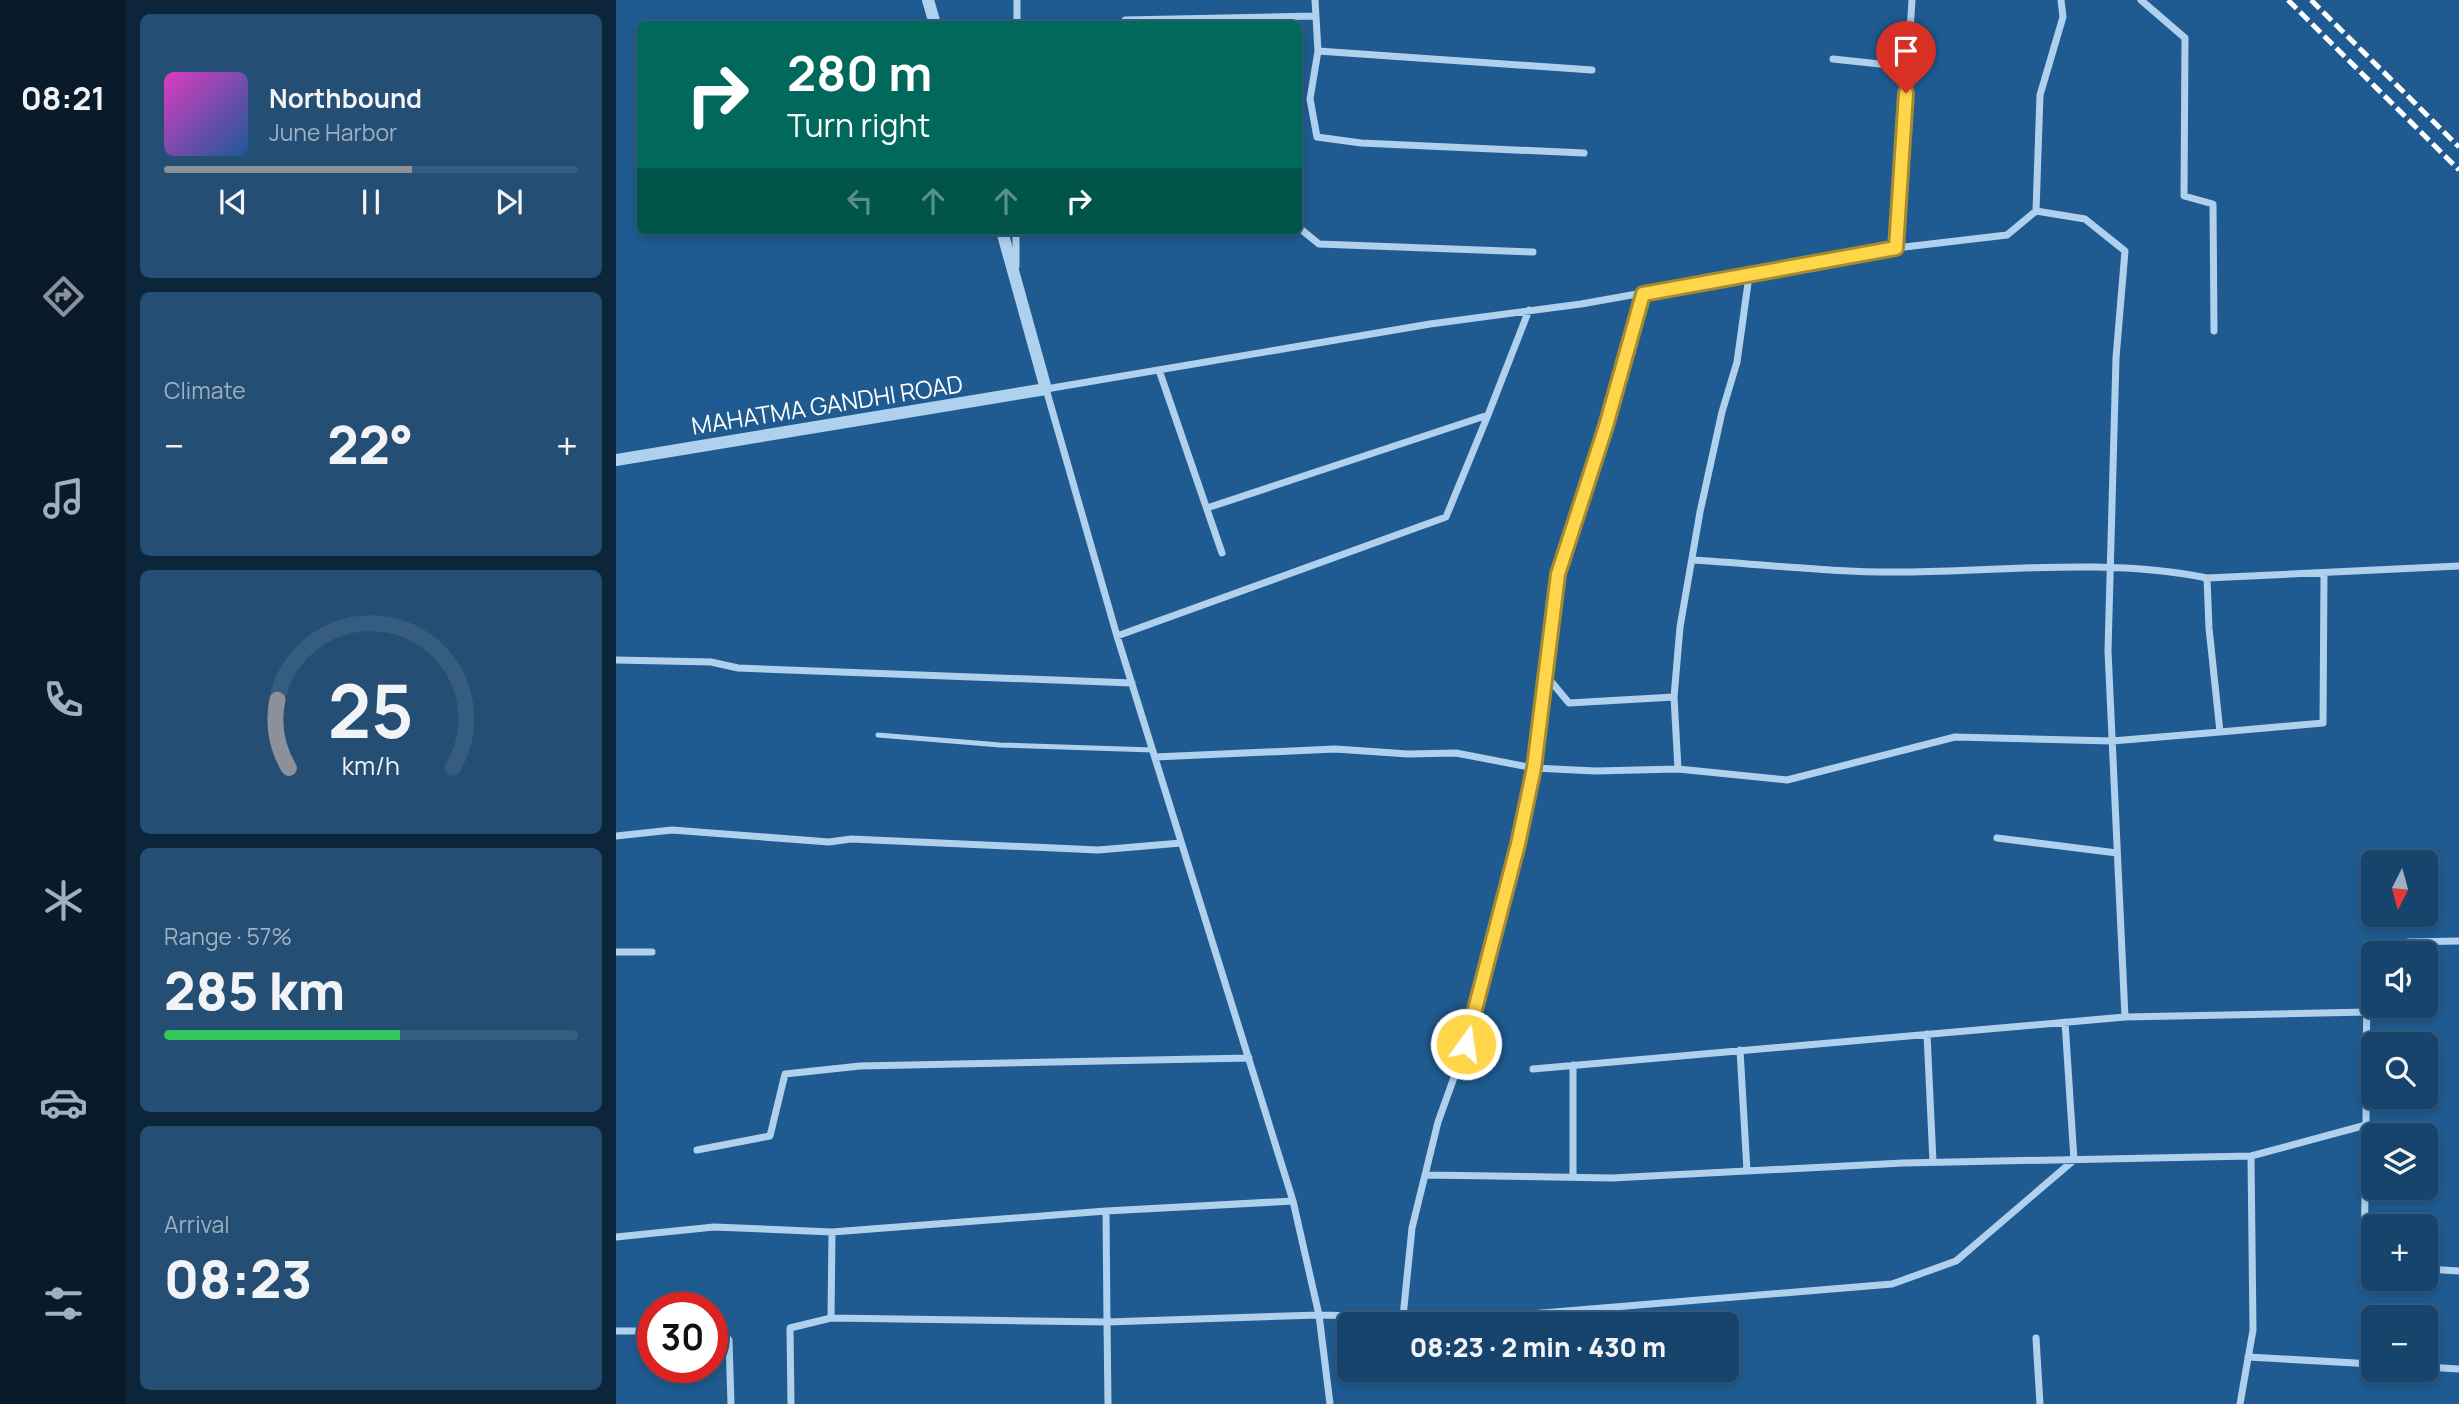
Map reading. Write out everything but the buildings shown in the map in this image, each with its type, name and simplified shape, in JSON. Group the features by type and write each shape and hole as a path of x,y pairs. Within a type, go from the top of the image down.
{"street":[{"path":"928,0 934,21"},
{"path":"1017,0 1017,21"},
{"path":"1315,0 1318,51 1310,99 1317,137 1584,153"},
{"path":"1896,248 1912,0"},
{"path":"1046,389 1643,294 1896,248 2007,236 2036,211 2040,95 2063,17 2061,0"},
{"path":"2141,0 2185,38 2184,196 2213,204 2214,331"},
{"path":"1125,21 1314,16"},
{"path":"1318,51 1592,70"},
{"path":"1833,59 1908,67"},
{"path":"1302,98 1310,99"},
{"path":"2036,211 2085,219 2126,251 2116,358 2108,651 2125,1017"},
{"path":"1302,230 1320,244 1533,252"},
{"path":"1003,235 1117,635 1293,1201 1319,1315 1330,1404"},
{"path":"1016,235 1016,273"},
{"path":"1678,769 1674,696 1680,627 1722,412 1737,362 1749,276"},
{"path":"1404,1312 1412,1228 1438,1122 1466,1044 1518,844 1534,768 1558,574 1606,426 1643,294"},
{"path":"1117,635 1446,517 1530,310"},
{"path":"1159,370 1222,553"},
{"name":"MAHATMA GANDHI ROAD","path":"616,460 1046,389"},
{"path":"1207,508 1488,415"},
{"path":"1692,560 1902,572 2110,565 2164,569 2207,578 2459,566"},
{"path":"1154,754 1335,748 1408,754 1456,753 1534,768 1595,771 1678,769 1787,780 1955,737 2112,741 2323,723 2324,574"},
{"path":"2207,578 2208,628 2220,732"},
{"path":"616,660 710,662 738,668 1132,683"},
{"path":"1544,673 1569,703 1674,696"},
{"path":"616,836 672,830 829,842 851,839 1098,850 1181,843"},
{"path":"1997,838 2117,853"},
{"path":"2438,941 2459,941"},
{"path":"616,953 652,952"},
{"path":"1533,1069 2125,1017 2361,1012"},
{"path":"2366,1123 2368,1018"},
{"path":"2066,1022 2074,1160"},
{"path":"1927,1034 1933,1162"},
{"path":"1740,1050 1747,1171"},
{"path":"697,1150 771,1136 785,1074 860,1066 1249,1058"},
{"path":"1573,1065 1573,1177"},
{"path":"1425,1175 1573,1177 1933,1162 2251,1156 2361,1126"},
{"path":"2240,1404 2253,1330 2251,1156"},
{"path":"1554,1312 1892,1284 1956,1261 2074,1160"},
{"path":"616,1237 714,1227 832,1232 1106,1211 1293,1201"},
{"path":"1106,1211 1108,1404"},
{"path":"831,1318 832,1232"},
{"path":"2438,1270 2459,1271"},
{"path":"791,1404 790,1328 831,1318 1107,1322 1337,1315"},
{"path":"616,1330 637,1331"},
{"path":"2036,1338 2040,1404"},
{"path":"728,1339 731,1404"},
{"path":"2248,1357 2361,1363"},
{"path":"2438,1368 2459,1369"}],"lane":[{"path":"878,735 1154,754"}],"railway":[{"path":"2288,0 2459,170"},
{"path":"2311,0 2459,147"}],"route":[{"path":"1466,1044 1518,844 1534,768 1558,574 1606,426 1643,294 1896,248 1906,93"}]}
